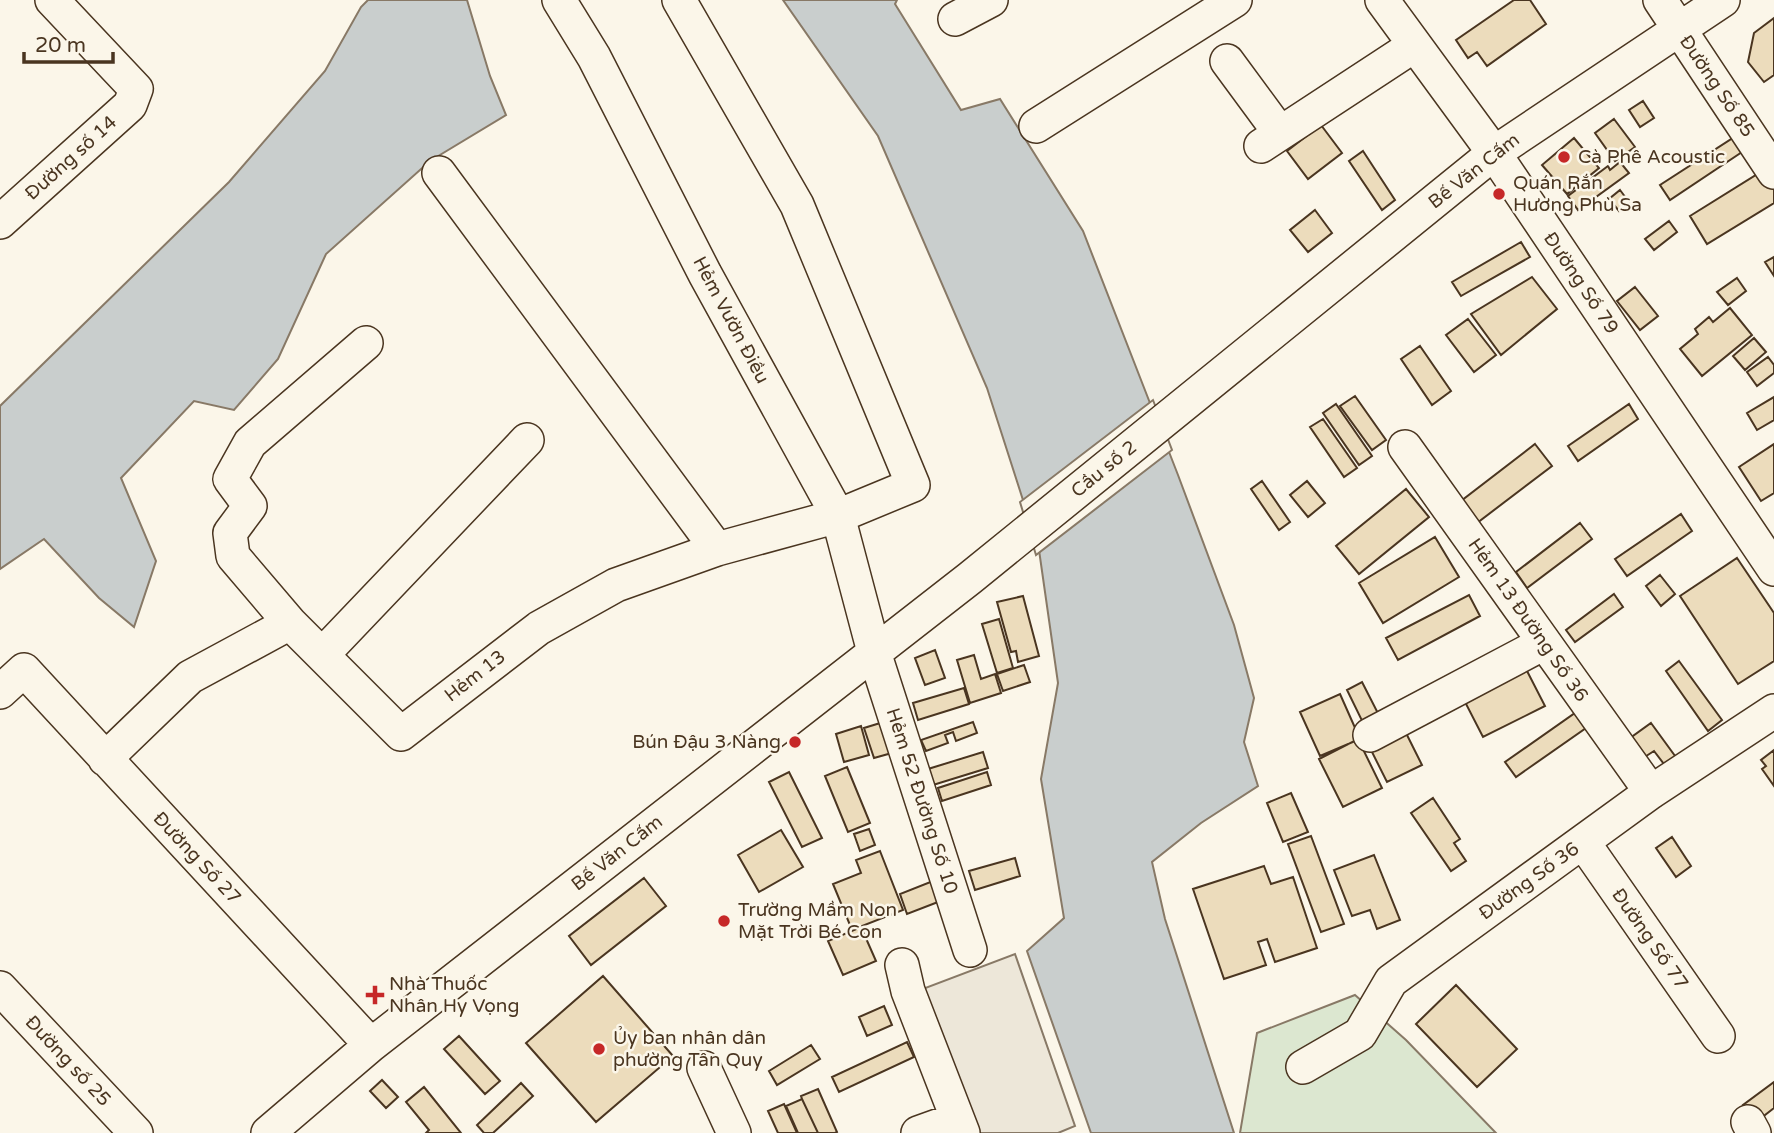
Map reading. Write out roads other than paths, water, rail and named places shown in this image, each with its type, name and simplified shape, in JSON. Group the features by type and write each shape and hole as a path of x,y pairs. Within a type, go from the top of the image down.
{"street":[{"name":"Đường số 14","path":"0,222 130,105 136,89 52,0"},
{"name":"Hẻm Vườn Điều","path":"559,0 594,57 705,274 838,516 874,652"},
{"name":"Hẻm 13","path":"366,343 250,443 230,479 250,506 230,533 233,556 290,623 401,734 539,628 616,585 718,549 838,516 913,485 797,205 680,0"},
{"path":"955,19 991,0"},
{"path":"1036,125 1235,0"},
{"name":"Đường Số 79","path":"1382,0 1494,153 1774,569"},
{"name":"Đường Số 85","path":"1660,0 1774,172"},
{"name":"Bế Văn Cấm","path":"1238,360 1494,153 1723,0"},
{"path":"1227,61 1271,139 1415,45"},
{"path":"439,173 718,549"},
{"name":"Cầu số 2","path":"970,578 1238,360"},
{"path":"322,655 527,440"},
{"name":"Hẻm 13 Đường Số 36","path":"1405,447 1651,792"},
{"name":"Bế Văn Cấm","path":"268,1133 371,1045 970,578"},
{"path":"105,760 190,677 290,623"},
{"path":"1370,735 1544,643"},
{"name":"Hẻm 52 Đường Số 10","path":"874,652 970,950"},
{"name":"Đường Số 27","path":"12,681 105,760 371,1045"},
{"name":"Đường Số 36","path":"1303,1067 1360,1034 1391,981 1651,792 1774,711"},
{"name":"Đường Số 77","path":"1583,842 1718,1036"},
{"path":"902,965 908,990 960,1126 918,1133"},
{"name":"Đường số 25","path":"0,988 136,1133"},
{"path":"704,1068 734,1133"}],"place":[{"name":"Cà Phê Acoustic","path":"1564,157"},
{"name":"Quán Rắn Hương Phù Sa","path":"1499,194"},
{"name":"Bún Đậu 3 Nàng","path":"795,742"},
{"name":"Trường Mầm Non Mặt Trời Bé Con","path":"724,921"},
{"name":"Nhà Thuốc Nhân Hy Vọng","path":"375,995"},
{"name":"Ủy ban nhân dân phường Tân Quy","path":"599,1049"}]}
